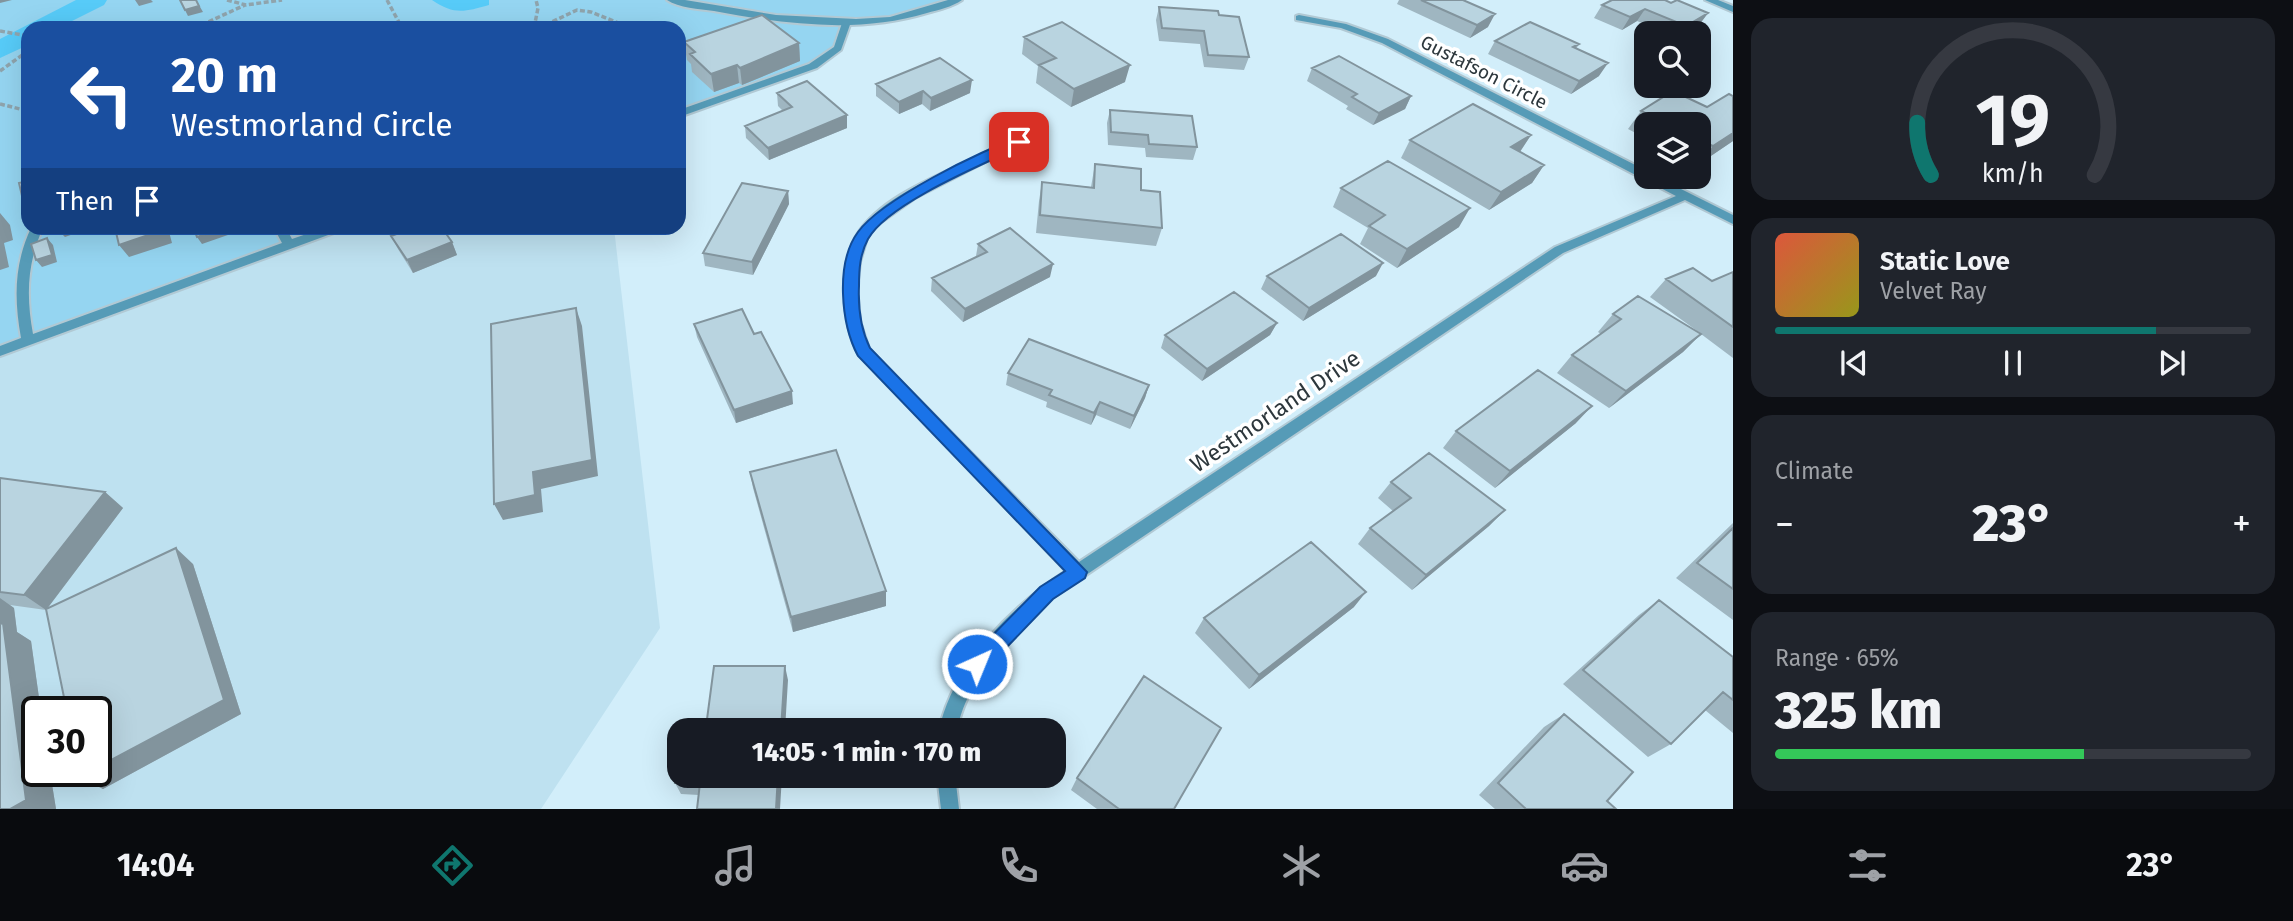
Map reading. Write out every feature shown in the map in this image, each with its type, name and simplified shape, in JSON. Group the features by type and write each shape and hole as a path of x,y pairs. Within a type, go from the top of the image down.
{"street":[{"path":"672,0 746,13 846,22 882,21 933,9 957,0"},
{"path":"1710,0 1733,9"},
{"name":"Gustafson Circle","path":"1299,18 1343,26 1385,41 1634,169"},
{"path":"686,111 813,65 838,48 846,22"},
{"path":"1019,142 933,183 888,212 863,234 853,259 851,308 856,335 864,352 1078,572"},
{"name":"Gustafson Circle","path":"1672,189 1733,220"},
{"name":"Westmorland Drive","path":"950,718 977,664 1046,593 1559,250 1685,196"},
{"path":"28,341 21,293 23,264 34,235"},
{"path":"284,235 289,244"},
{"path":"0,351 315,235"},
{"path":"948,788 950,809"}],"path":[{"path":"227,0 246,5"},
{"path":"211,21 246,5 282,0"},
{"path":"387,0 398,21"},
{"path":"536,0 537,21"},
{"path":"553,21 577,10 591,12 614,21"},
{"path":"218,21 223,16"},
{"path":"0,31 21,35"},
{"path":"686,54 698,51"},
{"path":"0,71 21,56"},
{"path":"0,104 21,109"}],"shaded area":[{"path":"0,0 957,0 882,21 847,22 838,48 813,66 686,111 686,21 21,21 21,235 316,235 0,351"},
{"path":"432,0 489,0 489,5 459,11"},
{"path":"316,235 615,235 660,628 541,809 0,809 0,351"}],"building":[{"path":"180,0 196,0 199,6 185,10"},
{"path":"1421,0 1463,0 1495,14 1477,25"},
{"path":"1612,0 1665,0 1671,3 1677,0 1708,13 1694,21 1674,21 1645,9 1630,17 1602,5"},
{"path":"1159,7 1218,11 1219,15 1239,17 1249,57 1208,55 1204,31 1162,28"},
{"path":"762,15 799,43 740,68 737,65 711,74 690,54 695,52 686,41"},
{"path":"1062,22 1130,65 1074,89 1039,65 1056,58 1024,37"},
{"path":"1530,22 1579,44 1573,47 1608,63 1579,81 1495,41"},
{"path":"1339,56 1411,96 1379,113 1352,97 1357,94 1312,68"},
{"path":"940,58 972,80 931,98 923,91 899,102 876,84"},
{"path":"807,81 847,115 768,148 745,126 792,107 777,93"},
{"path":"1729,94 1733,96 1733,133 1713,146 1711,112 1641,111 1662,98 1688,98 1707,107"},
{"path":"1473,104 1531,135 1511,147 1544,165 1501,192 1410,140"},
{"path":"1110,110 1192,116 1197,147 1149,144 1148,135 1111,132"},
{"path":"1388,161 1470,208 1407,249 1369,226 1385,215 1341,188"},
{"path":"1095,164 1141,169 1141,190 1160,192 1162,228 1040,215 1042,182 1094,188"},
{"path":"742,183 788,191 752,262 703,253"},
{"path":"1010,228 1053,264 965,309 932,278 987,252 978,244"},
{"path":"1341,234 1383,263 1309,308 1267,276"},
{"path":"117,235 148,235 119,245"},
{"path":"447,235 452,242 407,260 391,236"},
{"path":"47,238 52,255 36,260 31,244"},
{"path":"1693,268 1712,281 1733,272 1733,327 1666,279"},
{"path":"1234,292 1277,323 1207,369 1165,335"},
{"path":"1638,296 1701,334 1626,391 1572,355 1621,319 1613,314"},
{"path":"576,308 592,460 533,472 535,495 494,504 491,324"},
{"path":"742,309 754,334 761,332 792,391 734,410 694,324"},
{"path":"1029,339 1149,385 1134,416 1100,402 1094,413 1049,395 1052,390 1008,373"},
{"path":"1538,370 1592,406 1510,471 1456,431"},
{"path":"836,450 886,591 791,617 750,472"},
{"path":"1429,453 1505,510 1426,575 1370,528 1411,498 1391,482"},
{"path":"0,478 105,492 24,595 0,592"},
{"path":"1733,528 1733,589 1697,563"},
{"path":"1311,542 1366,592 1259,675 1204,618"},
{"path":"176,548 224,700 112,760 112,696 64,696 46,609"},
{"path":"1659,600 1733,657 1733,700 1723,692 1671,744 1583,670"},
{"path":"3,623 21,762 21,787 24,787 26,800 10,809 0,809 0,624"},
{"path":"714,666 785,666 782,718 707,718"},
{"path":"1144,676 1221,728 1174,809 1119,809 1077,778"},
{"path":"1564,714 1633,772 1607,801 1616,809 1526,809 1498,783"},
{"path":"699,788 777,788 776,809 697,809"}],"waterway":[{"path":"53,21 95,0"},
{"path":"0,50 21,38"}],"route":[{"path":"977,664 1046,593 1078,572 864,352 856,335 851,308 853,259 863,234 888,212 933,183 1019,142"}]}
